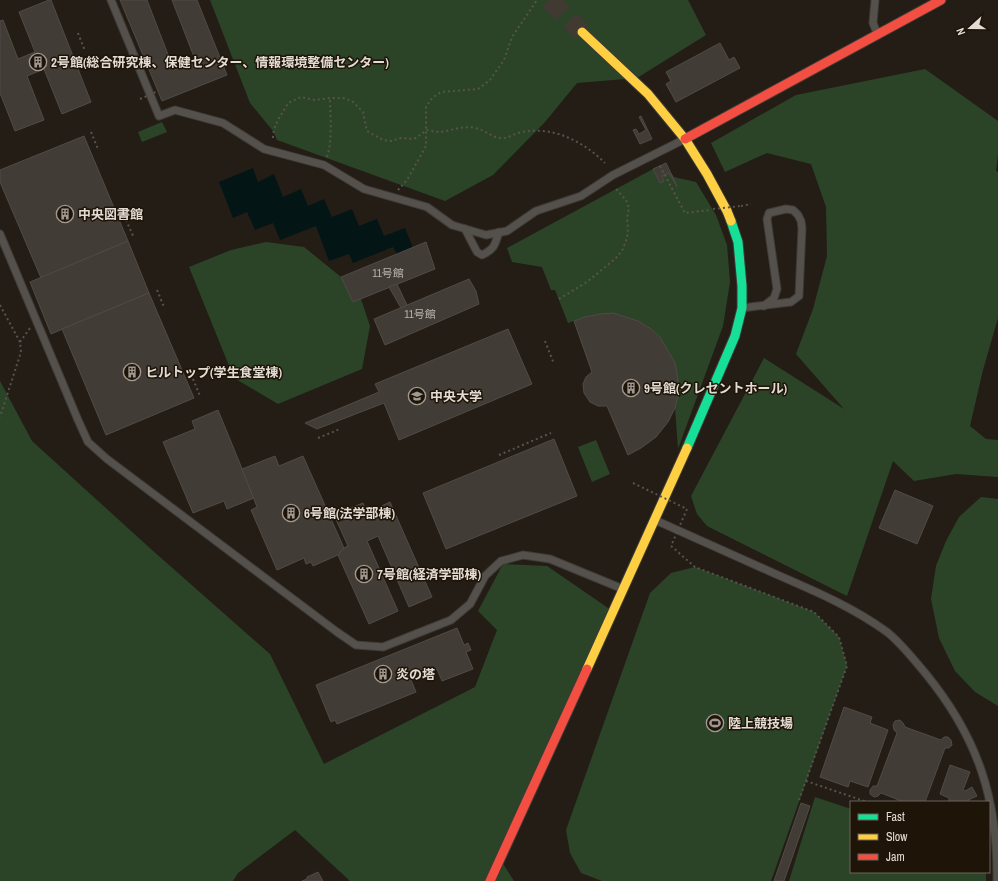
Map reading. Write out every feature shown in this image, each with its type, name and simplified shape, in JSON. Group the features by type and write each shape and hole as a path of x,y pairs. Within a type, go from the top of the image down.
{"street":[{"path":"685,139 941,0"},
{"path":"490,881 624,590 721,371 735,336 742,308 738,242 728,211 711,180 685,139 648,94 582,32"}],"lane":[{"path":"112,0 159,116 174,110 223,123 264,150 324,165 364,189 427,208 452,225 486,235 507,230 536,212 581,196 613,175 685,139"},
{"path":"875,0 873,23 878,34"},
{"path":"742,308 764,306 791,302 799,296 802,228 798,215 793,210 786,209 769,213 767,219 777,289 774,298 764,306"},
{"path":"466,229 477,252 482,255 491,251 495,245 499,232"},
{"path":"0,234 35,321 88,442 126,474 356,645 383,647 451,620 470,604 485,576 501,561 523,555 550,559 624,590"},
{"path":"655,520 844,605 888,633 917,663 944,696 963,726 981,766 990,801"},
{"path":"997,881 997,847 990,802 998,800"}],"path":[{"path":"392,197 408,180 420,160 426,146 426,107 432,98 441,92 478,90 490,80 504,60 512,37 536,0"},
{"path":"78,33 85,51"},
{"path":"140,99 158,91"},
{"path":"272,138 276,122 288,103 301,97 315,100 343,98 352,101 363,112 367,131 383,140 402,138 414,139 427,130 438,132 457,128 474,128 493,137 504,138 521,132 540,130 568,137 580,143 593,151 605,163"},
{"path":"326,158 329,151 331,130 330,98"},
{"path":"91,132 98,149"},
{"path":"660,166 685,213 751,204"},
{"path":"558,299 587,282 616,258 623,249 627,238 627,219 629,208 626,200 616,189"},
{"path":"126,220 134,238"},
{"path":"157,290 164,307"},
{"path":"0,305 20,342 21,352 0,416"},
{"path":"20,342 35,321"},
{"path":"545,341 554,364"},
{"path":"193,379 200,396"},
{"path":"318,438 340,429"},
{"path":"499,455 551,433"},
{"path":"633,483 687,509 671,546 695,567 814,612 839,637 847,666 799,800"},
{"path":"806,781 864,801"}],"green space":[{"path":"210,0 688,0 706,35 637,78 577,83 545,122 493,175 445,201 277,140 273,131 250,103"},
{"path":"925,69 998,121 998,154 996,171 998,172 998,318 983,370 970,426 986,439 998,440 998,477 956,474 914,481 893,461 847,596 707,526 697,514 691,496 764,358 844,409 796,354 813,309 827,256 826,207 811,164 767,153 725,172 711,143 796,95"},
{"path":"162,122 167,132 142,142 138,132"},
{"path":"653,169 660,183 664,181 662,176 669,173 675,186 677,186 670,171 674,177 696,182 716,215 727,245 730,282 723,326 678,449 675,408 678,395 678,380 675,363 660,337 638,321 613,313 585,317 568,323 555,290 551,290 542,267 512,262 507,248"},
{"path":"266,242 304,247 341,277 353,302 361,299 370,326 362,369 278,404 234,378 189,267 231,250"},
{"path":"0,381 32,441 270,654 324,764 475,687 497,630 478,611 503,564 547,566 611,610 502,862 514,881 350,881 295,830 238,873 233,881 0,881"},
{"path":"596,440 610,474 592,482 578,447"},
{"path":"981,497 998,499 998,706 975,692 955,671 939,638 931,599 936,566 946,541 959,517"},
{"name":"陸上競技場","path":"695,567 814,612 839,637 847,666 771,881 602,881 581,873 570,853 566,830 650,593 671,573"},
{"path":"815,797 850,809 850,873 986,873 986,881 789,881"}],"shaded area":[{"path":"253,168 258,182 274,174 283,197 301,189 308,206 324,199 332,217 352,209 359,226 377,219 384,236 405,228 413,248 397,254 393,247 353,263 349,254 329,261 316,226 280,240 273,223 255,230 247,212 233,218 219,182"}],"building":[{"name":"2号館(総合研究棟、保健センター、情報環境整備センター)","path":"51,0 91,102 62,114 44,69 27,76 44,120 15,131 0,93 0,21 3,20 18,59 35,52 19,12"},
{"path":"120,0 147,0 174,70 196,62 172,0 197,0 227,75 162,101"},
{"path":"720,43 729,60 734,57 740,68 676,102 666,84 671,81 666,72"},
{"path":"641,116 652,139 640,144 633,130 636,129 639,134 646,130 639,117"},
{"name":"中央図書館","path":"84,136 128,241 41,278 0,182 0,170"},
{"path":"666,163 677,186 669,173 662,176 664,181 660,183 653,169"},
{"path":"128,241 149,293 51,334 30,282"},
{"path":"426,242 435,269 353,302 341,277"},
{"path":"469,279 476,291 479,304 385,345 374,319"},
{"path":"397,284 407,305 401,308 389,287"},
{"name":"ヒルトップ(学生食堂棟)","path":"149,293 194,398 106,435 62,329"},
{"name":"9号館(クレセントホール)","path":"613,313 638,321 660,337 675,363 678,380 678,395 675,408 668,422 656,437 628,455 607,406 598,406 590,402 584,393 583,384 586,377 592,372 574,321 585,317"},
{"path":"508,329 532,384 399,440 384,403 317,429 305,423 379,392 375,384"},
{"path":"218,410 254,498 227,509 224,501 193,513 163,442 195,429 192,421"},
{"path":"554,439 577,496 446,549 423,493"},
{"name":"6号館(法学部棟)","path":"275,456 279,466 303,456 344,548 338,555 313,566 311,562 306,564 304,558 277,570 251,510 257,507 242,469"},
{"path":"895,490 933,506 917,544 879,528"},
{"name":"7号館(経済学部棟)","path":"390,502 432,597 409,607 378,536 367,541 398,611 369,624 338,555 348,546 334,515 363,503 367,513"},
{"name":"炎の塔","path":"457,628 464,645 468,643 471,650 466,652 473,669 442,681 437,669 411,680 416,692 337,724 335,720 331,722 316,685"},
{"path":"844,707 872,717 870,723 888,730 868,787 850,781 848,787 820,777"},
{"path":"900,720 905,727 941,740 944,737 948,737 951,740 952,745 949,748 945,748 925,801 901,801 881,793 874,797 870,794 870,790 873,786 877,786 897,733 894,730 893,725 895,721"},
{"path":"950,765 970,772 963,790 965,791 972,787 977,796 968,801 949,801 949,798 940,794"},
{"path":"801,803 810,806 784,881 774,881"},
{"path":"318,872 323,881 302,881 307,879 307,877"}],"tunnel":[{"path":"549,0 582,32"}],"traffic: fast":[{"path":"687,448 735,336 742,308 742,286 738,242 731,221"}],"traffic: slow":[{"path":"582,32 648,94 685,139 707,174 731,221"},
{"path":"587,669 687,448"}],"traffic: jam":[{"path":"685,139 941,0"},
{"path":"490,881 587,669"}],"place":[{"name":"2号館(総合研究棟、保健センター、情報環境整備センター)","path":"38,62"},
{"name":"中央図書館","path":"65,214"},
{"name":"ヒルトップ(学生食堂棟)","path":"132,372"},
{"name":"9号館(クレセントホール)","path":"631,388"},
{"name":"中央大学","path":"417,396"},
{"name":"6号館(法学部棟)","path":"291,513"},
{"name":"7号館(経済学部棟)","path":"364,574"},
{"name":"炎の塔","path":"383,674"},
{"name":"陸上競技場","path":"715,723"}]}
